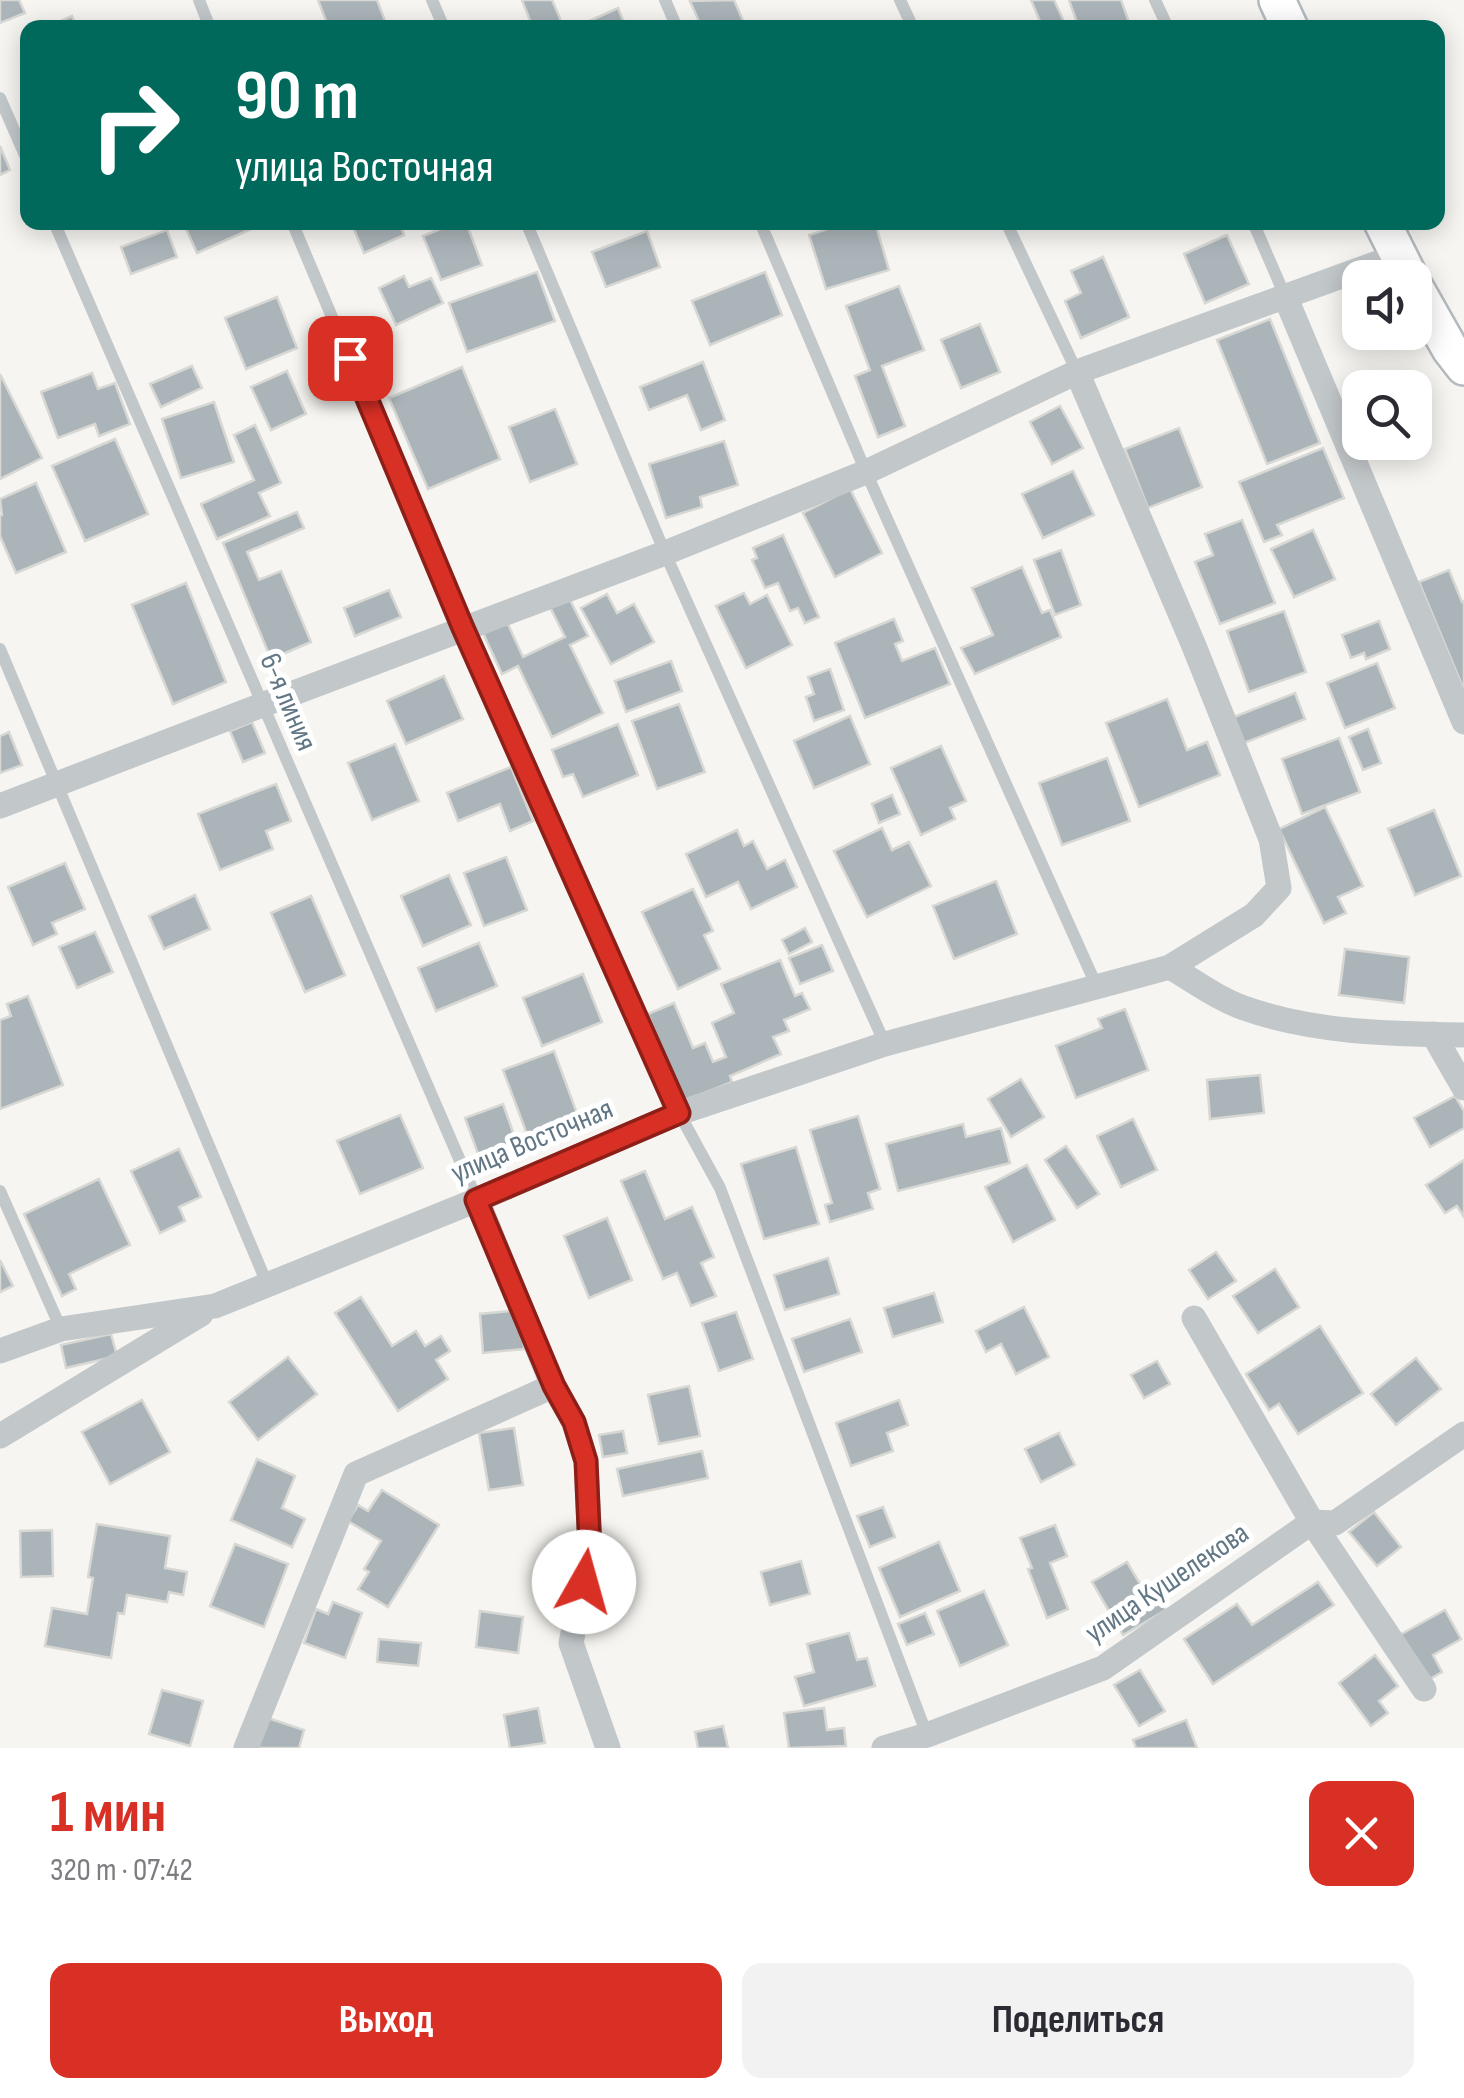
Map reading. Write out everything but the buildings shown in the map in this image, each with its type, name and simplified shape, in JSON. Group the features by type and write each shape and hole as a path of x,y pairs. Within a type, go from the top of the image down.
{"main road":[{"path":"1386,230 1400,260"},
{"path":"1432,317 1464,367"}],"street":[{"path":"0,806 665,553 866,472 1077,372 1285,296 1342,282"},
{"path":"1285,296 1464,722"},
{"name":"улица Восточная","path":"0,1352 62,1329 214,1306 679,1113 886,1044 1170,968 1254,915 1278,888 1271,839 1077,372"},
{"path":"1170,968 1240,1007 1294,1024 1384,1034 1464,1035"},
{"path":"1433,1034 1464,1088"},
{"path":"476,1200 554,1386 574,1422 586,1461 590,1551 570,1643 608,1748"},
{"path":"0,1436 214,1306"},
{"path":"1194,1318 1312,1522 1424,1689"},
{"path":"246,1748 356,1474 554,1386"},
{"name":"улица Кушелекова","path":"884,1748 927,1736 1104,1668 1312,1522 1334,1522 1464,1434"}],"lane":[{"path":"0,98 20,144"},
{"name":"6-я линия","path":"57,230 476,1200"},
{"path":"295,230 463,628 679,1113 720,1188 927,1736"},
{"path":"529,230 665,553 886,1044"},
{"path":"763,230 866,472 1097,987"},
{"path":"1010,230 1077,372"},
{"path":"1256,230 1285,296"},
{"path":"0,649 268,1286"},
{"path":"0,1191 62,1329"}],"route":[{"path":"350,358 463,628 679,1113 476,1200 554,1386 574,1422 586,1461 590,1551 584,1582"}]}
